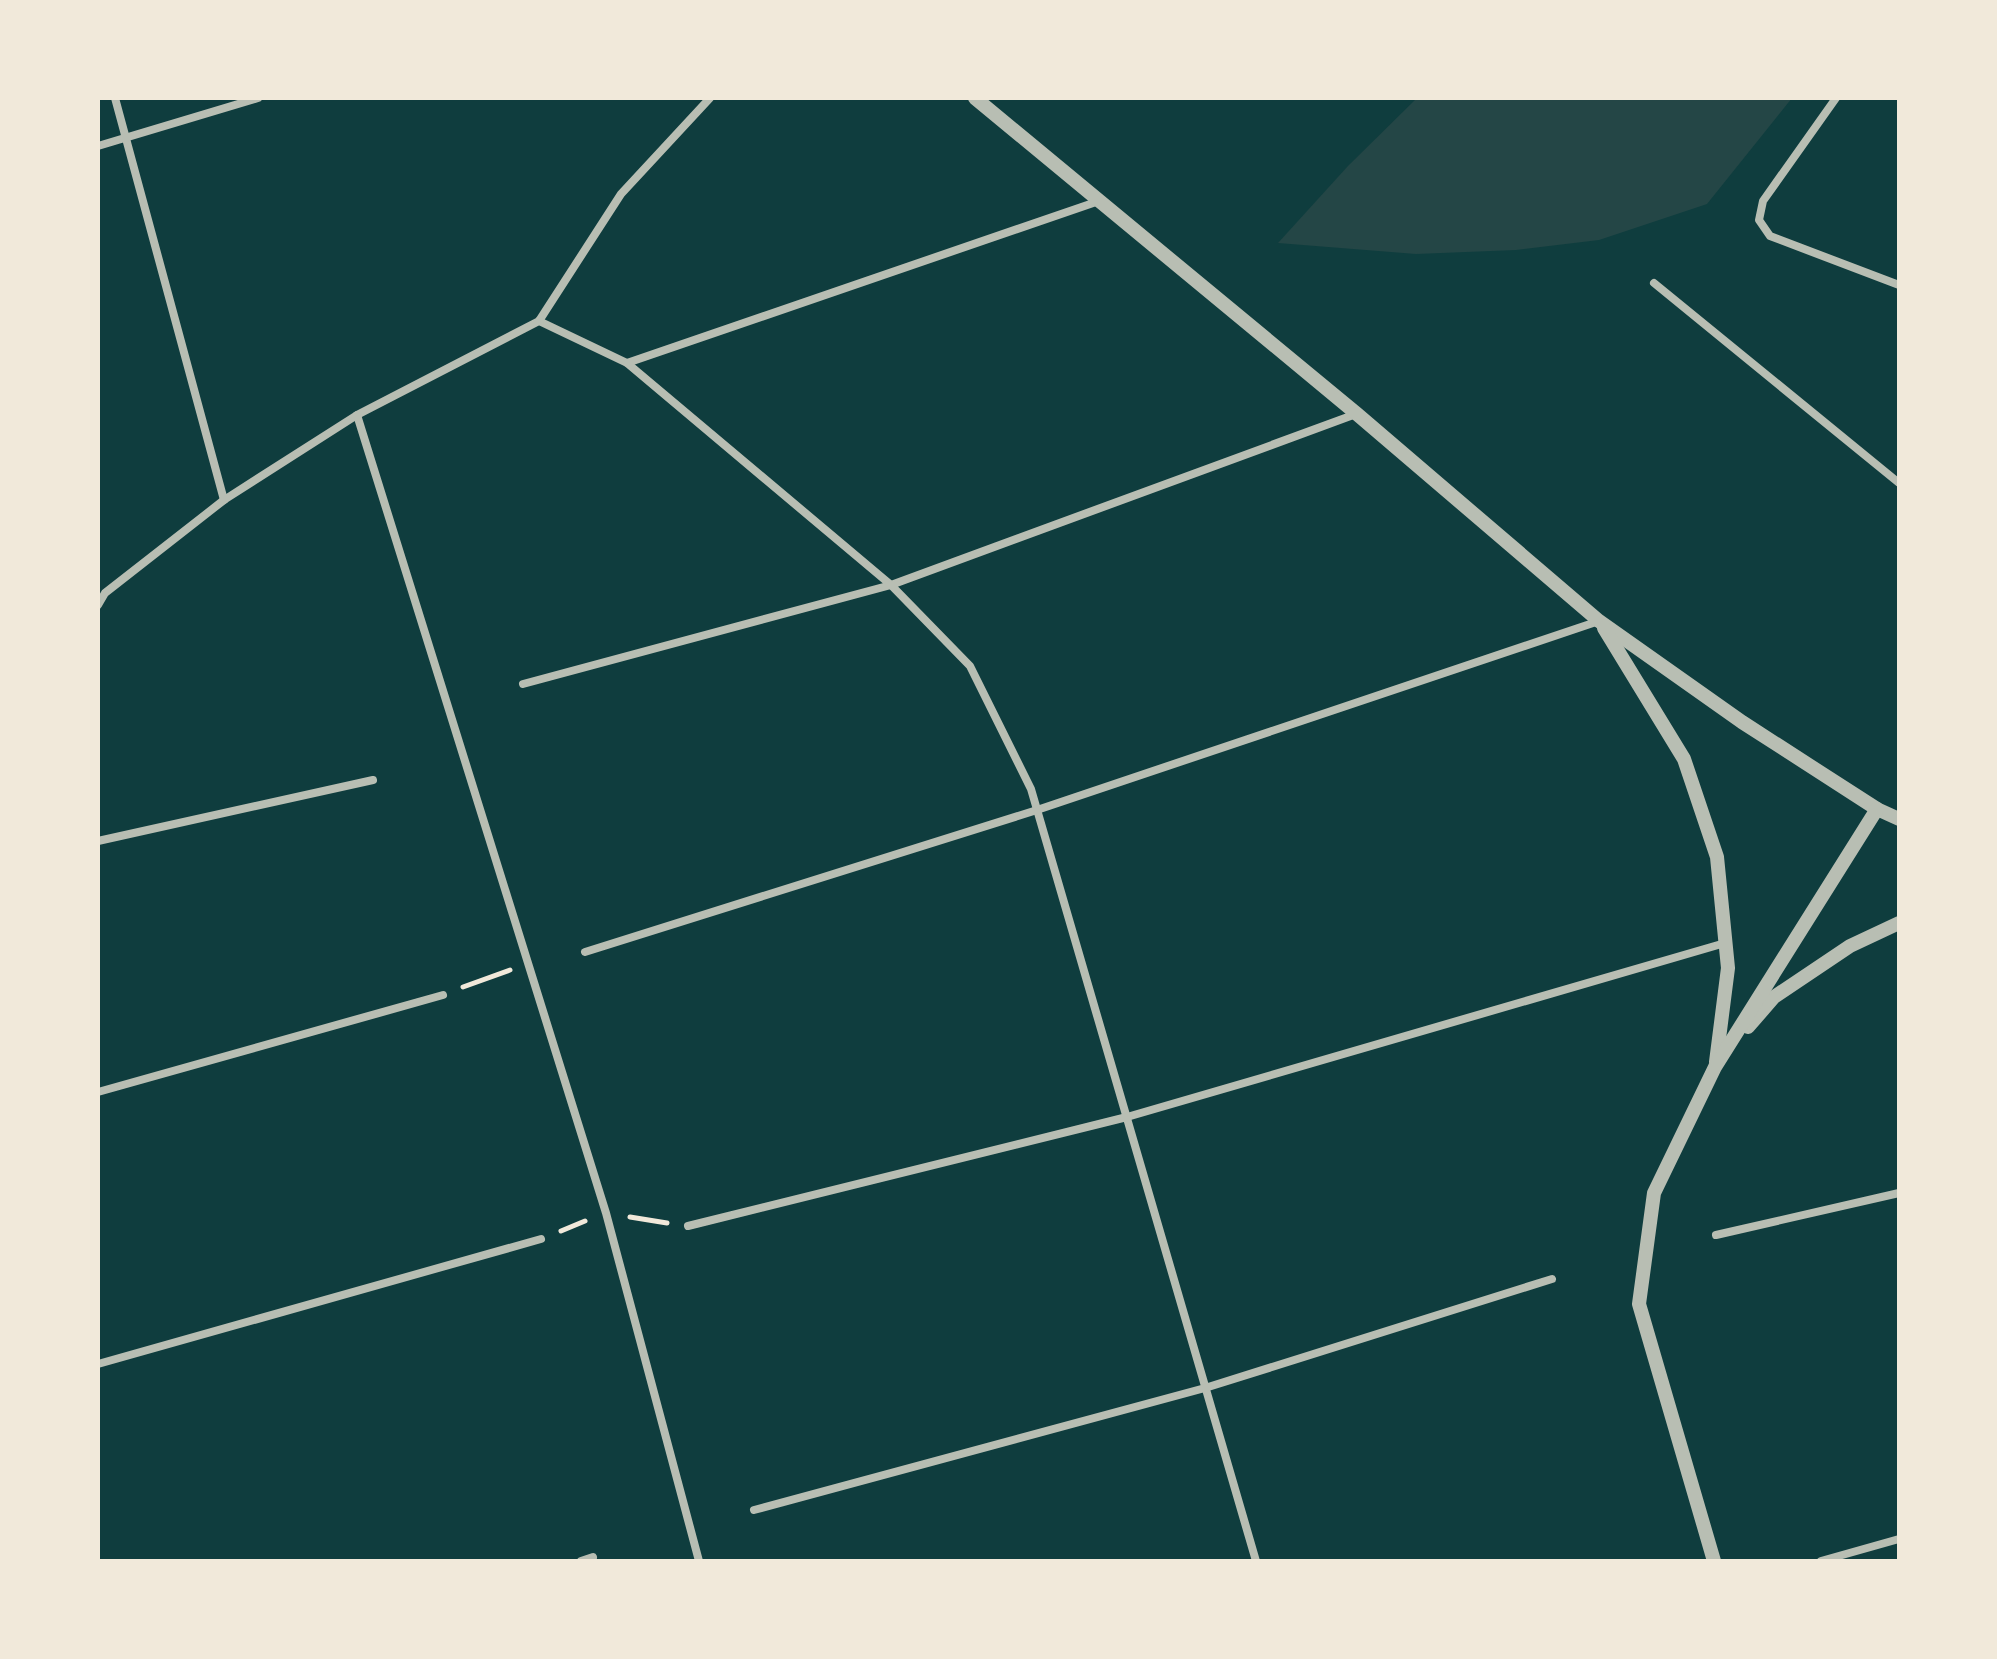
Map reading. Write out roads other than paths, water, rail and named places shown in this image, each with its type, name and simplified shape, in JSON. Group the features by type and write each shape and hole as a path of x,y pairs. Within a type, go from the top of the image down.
{"street":[{"path":"115,98 224,500"},
{"path":"98,146 258,98"},
{"path":"98,605 105,593 224,500 357,415 539,321 621,194 710,98"},
{"path":"975,98 1357,414 1599,621 1742,722 1877,809 1899,819"},
{"path":"1836,98 1763,201 1759,220 1770,236 1899,285"},
{"path":"627,363 1099,201"},
{"path":"1654,283 1899,483"},
{"path":"539,321 627,363 891,585 970,666 1031,789 1256,1561"},
{"path":"523,684 891,585 1357,414"},
{"path":"357,415 606,1213 699,1561"},
{"path":"585,952 1037,810 1599,621"},
{"path":"1599,621 1684,759 1717,857 1728,968 1715,1067"},
{"path":"98,841 373,780"},
{"path":"1714,1561 1639,1304 1654,1193 1715,1067 1877,809"},
{"path":"1715,1067 1774,997 1850,946 1899,923"},
{"path":"688,1226 1127,1117 1725,943"},
{"path":"98,1092 443,995"},
{"path":"1716,1235 1899,1193"},
{"path":"98,1364 541,1239"},
{"path":"754,1510 1205,1388 1552,1279"},
{"path":"1821,1561 1899,1539"},
{"path":"581,1561 593,1557"}]}
